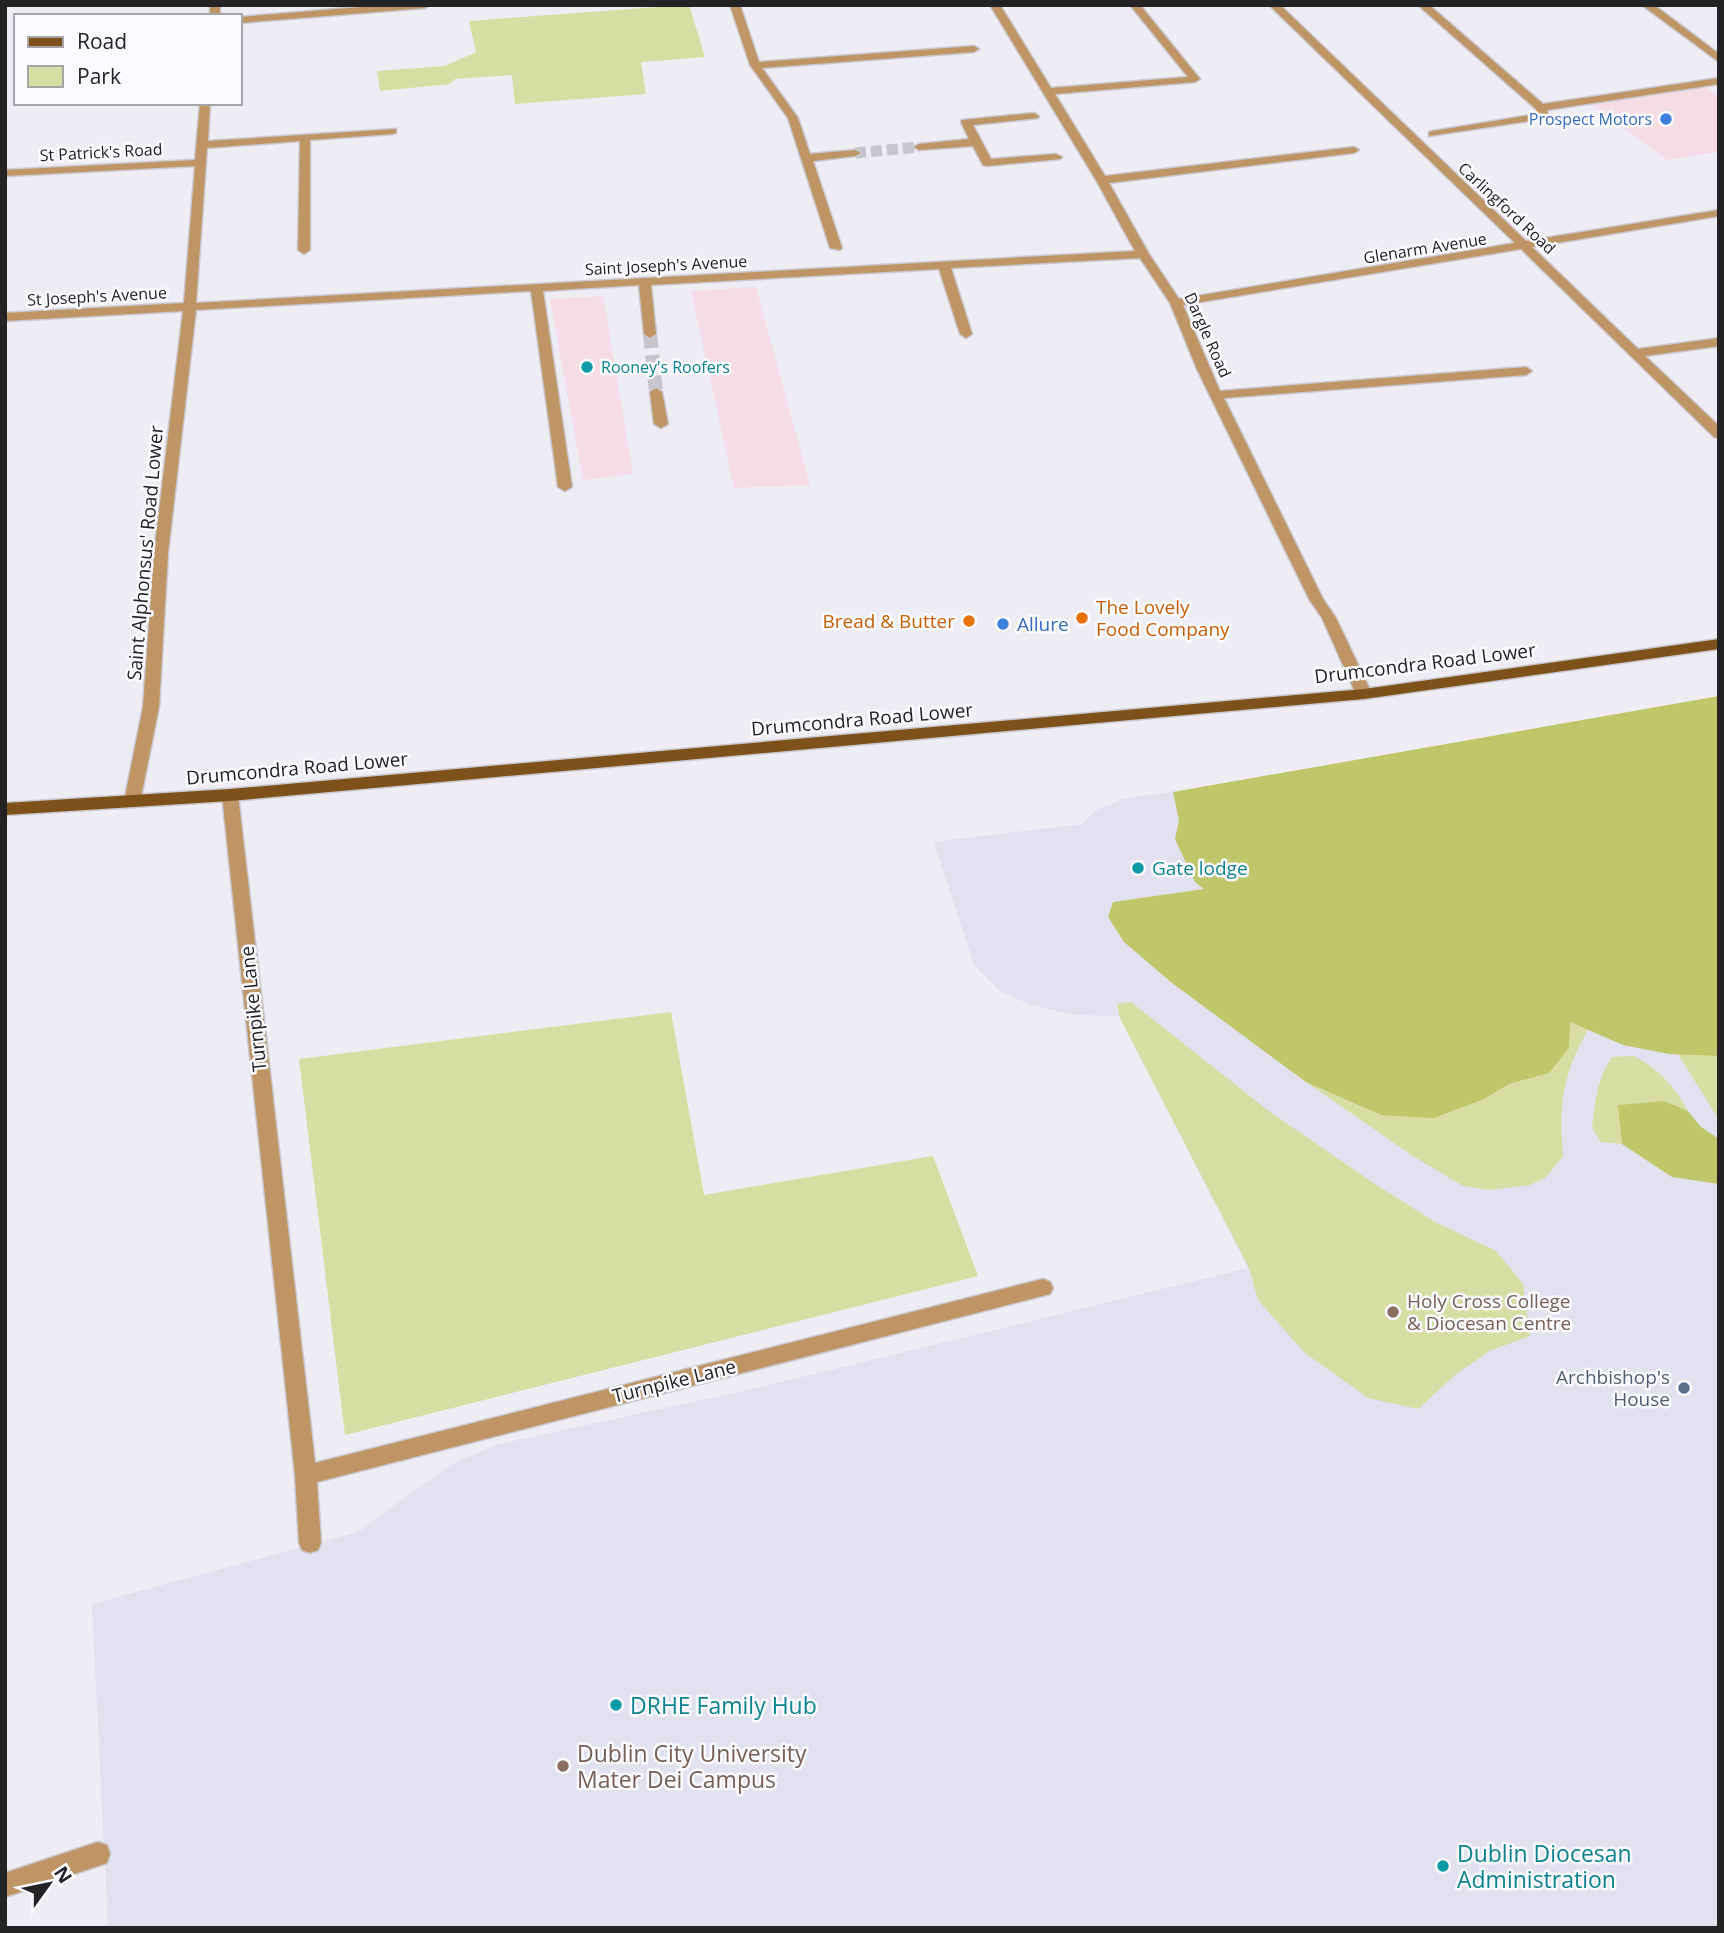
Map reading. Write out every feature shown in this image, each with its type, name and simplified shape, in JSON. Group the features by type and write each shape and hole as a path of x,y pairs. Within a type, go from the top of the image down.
{"main road":[{"name":"Drumcondra Road Lower","path":"5,809 230,794 1364,694 1719,645"}],"street":[{"path":"242,20 425,5"},
{"path":"735,5 755,65 793,118 836,248"},
{"name":"Dargle Road","path":"995,5 1102,180 1143,254 1176,303 1216,395 1316,599 1329,618 1364,694"},
{"path":"1046,92 1195,79 1135,5"},
{"name":"Carlingford Road","path":"1274,5 1719,433"},
{"path":"1423,5 1541,108 1543,116 1433,134"},
{"path":"1647,5 1719,60"},
{"path":"755,65 974,49"},
{"path":"1541,108 1719,81"},
{"name":"Saint Alphonsus' Road Lower","path":"132,802 150,707 161,553 190,306 198,163 205,105"},
{"path":"1034,116 967,122 987,163 1056,157"},
{"path":"200,145 392,131"},
{"path":"304,250 305,138"},
{"path":"919,147 976,142"},
{"path":"1102,180 1354,150"},
{"path":"806,158 855,153"},
{"name":"St Patrick's Road","path":"5,173 198,163"},
{"name":"Glenarm Avenue","path":"1176,303 1719,213"},
{"name":"Saint Joseph's Avenue","path":"190,306 1143,254"},
{"path":"944,265 966,334"},
{"path":"645,282 650,334"},
{"path":"537,288 565,487"},
{"name":"St Joseph's Avenue","path":"5,317 190,306"},
{"path":"1637,353 1719,342"},
{"path":"1216,395 1526,371"},
{"path":"656,392 661,424"},
{"name":"Turnpike Lane","path":"230,794 306,1475 310,1543"},
{"name":"Turnpike Lane","path":"306,1475 1043,1288"},
{"path":"5,1885 98,1854"}],"shaded area":[{"path":"1704,86 1719,97 1719,152 1667,160 1589,102"},
{"path":"756,287 810,485 734,488 691,291"},
{"name":"Rooney's Roofers","path":"603,296 633,474 583,480 550,299"},
{"name":"Holy Cross College & Diocesan Centre","path":"1719,712 1719,1928 108,1928 92,1604 358,1532 450,1465 496,1445 761,1387 1248,1268 1119,1016 1076,1015 1031,1005 1000,991 974,965 934,842 1082,824 1096,810 1123,799"}],"green space":[{"path":"689,5 705,57 641,62 646,94 515,104 512,75 455,79 450,84 380,91 377,71 445,66 476,52 469,21"},
{"path":"1719,696 1719,1056 1669,1054 1623,1045 1570,1022 1569,1048 1549,1073 1509,1084 1484,1099 1434,1118 1381,1115 1306,1082 1172,983 1124,942 1108,917 1113,902 1204,889 1195,882 1175,839 1179,821 1173,792"},
{"path":"1131,1002 1270,1112 1375,1184 1435,1222 1496,1251 1523,1284 1530,1336 1489,1351 1455,1375 1418,1409 1368,1398 1305,1353 1258,1300 1249,1268 1119,1016 1117,1004"},
{"path":"671,1012 704,1195 933,1156 978,1276 345,1435 299,1059"},
{"path":"1570,1022 1588,1030 1579,1046 1564,1091 1563,1156 1545,1178 1530,1185 1489,1190 1463,1186 1413,1156 1306,1082 1381,1115 1484,1099 1509,1084 1549,1073"},
{"path":"1711,1053 1719,1056 1719,1120 1678,1054"},
{"path":"1634,1056 1666,1079 1688,1111 1664,1101 1619,1105 1622,1144 1601,1142 1592,1128 1603,1074 1612,1057"},
{"path":"1664,1101 1688,1111 1701,1127 1719,1139 1719,1184 1672,1177 1622,1144 1618,1105"}],"tunnel":[{"path":"855,153 919,147"},
{"path":"650,334 656,392"}],"place":[{"name":"Prospect Motors","path":"1666,119"},
{"name":"Rooney's Roofers","path":"587,367"},
{"name":"The Lovely Food Company","path":"1082,618"},
{"name":"Bread & Butter","path":"969,621"},
{"name":"Allure","path":"1003,624"},
{"name":"Gate lodge","path":"1138,868"},
{"name":"Holy Cross College & Diocesan Centre","path":"1393,1312"},
{"name":"Archbishop's House","path":"1684,1388"},
{"name":"DRHE Family Hub","path":"616,1705"},
{"name":"Dublin City University Mater Dei Campus","path":"563,1766"},
{"name":"Dublin Diocesan Administration","path":"1443,1866"}]}
